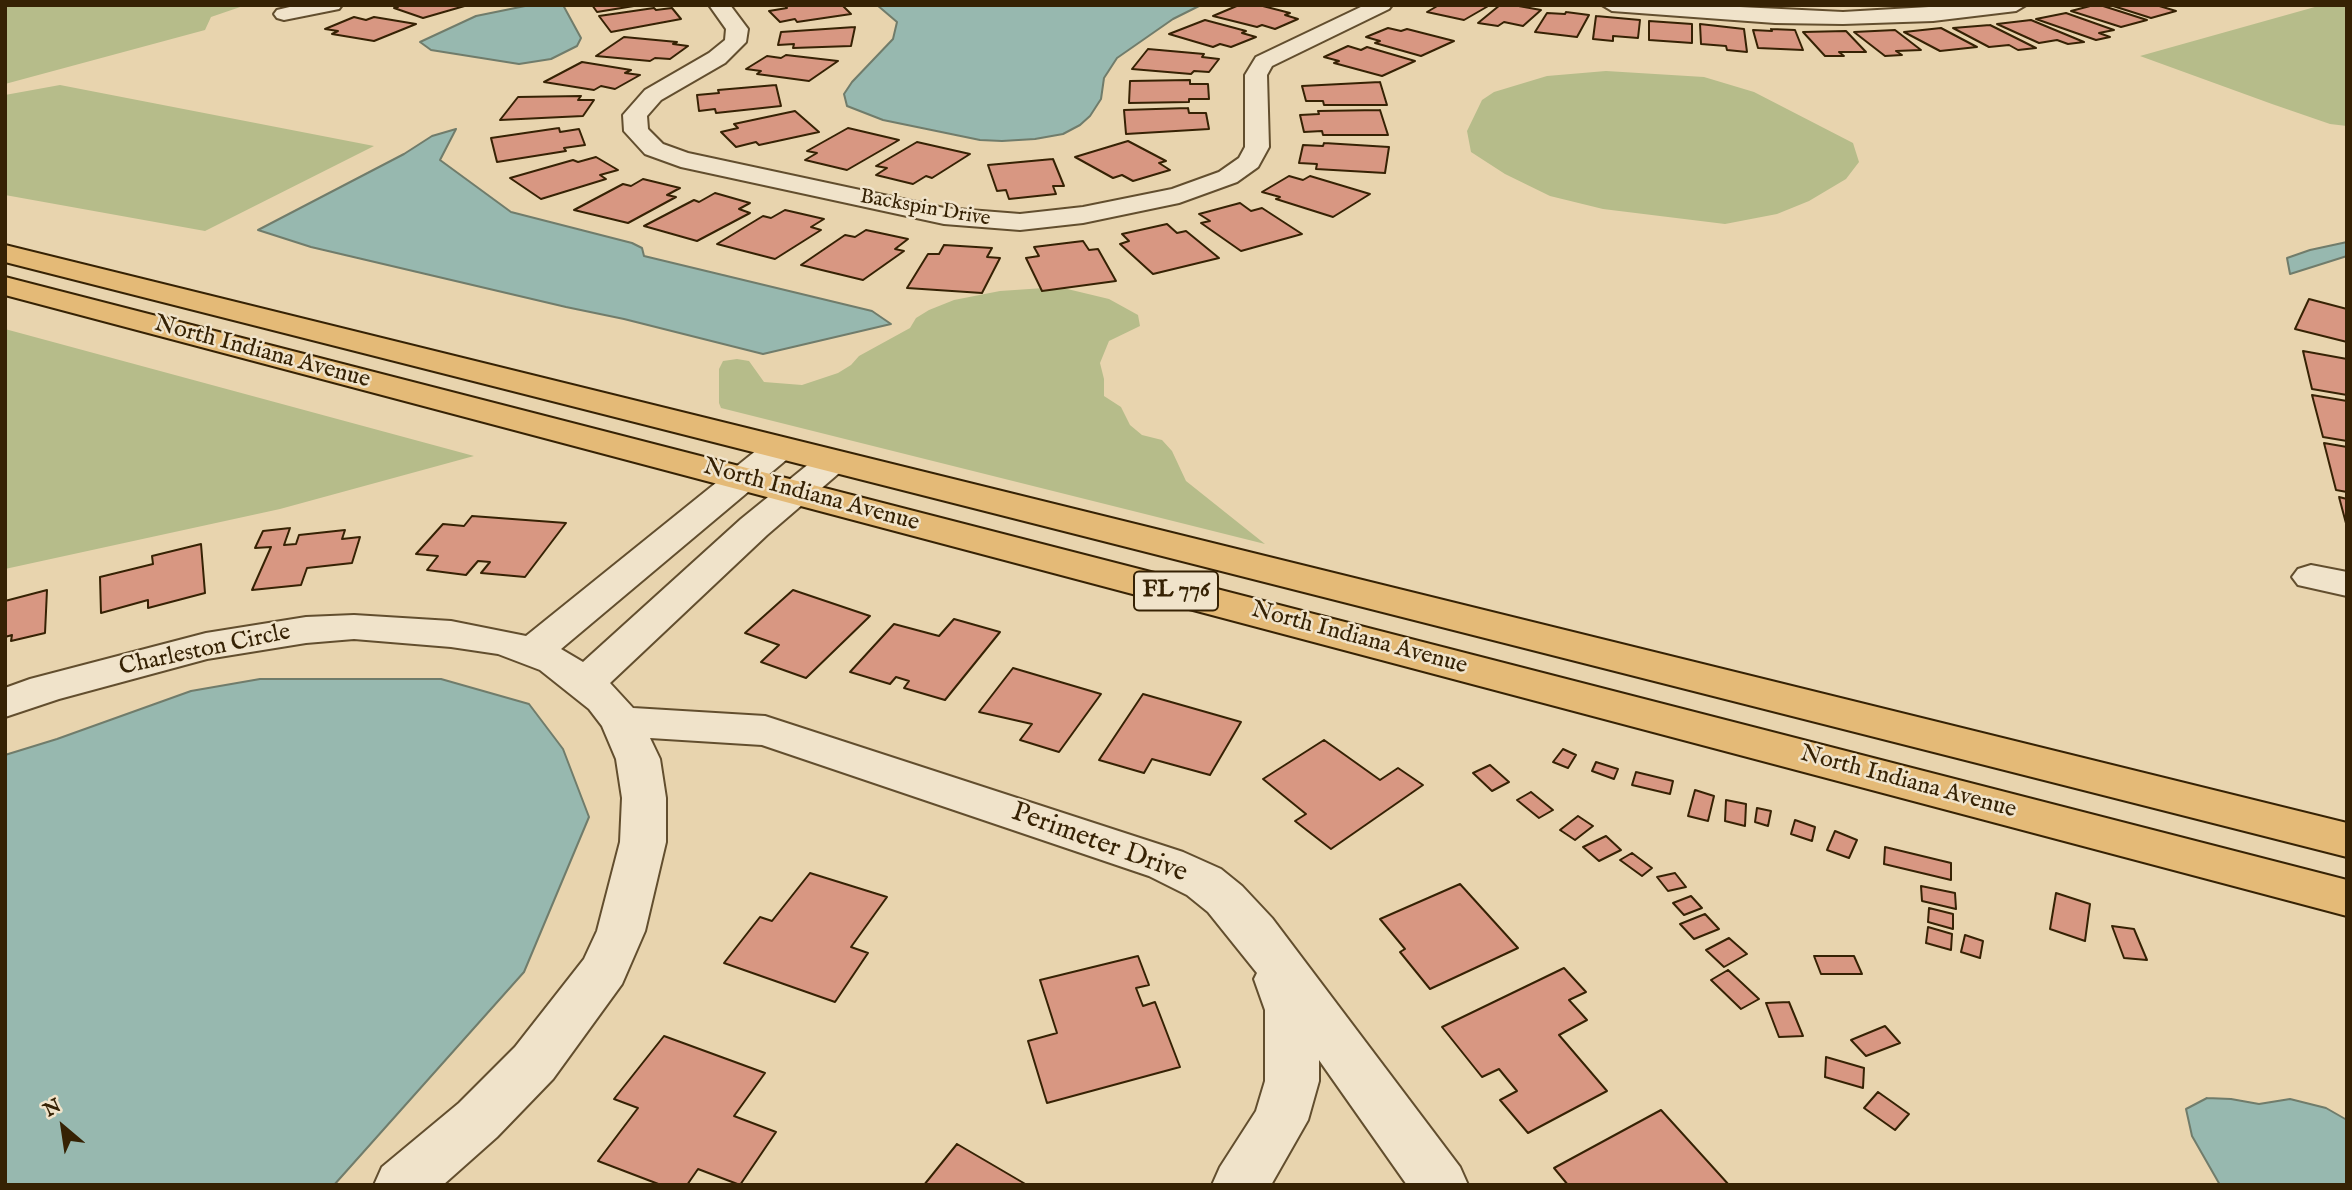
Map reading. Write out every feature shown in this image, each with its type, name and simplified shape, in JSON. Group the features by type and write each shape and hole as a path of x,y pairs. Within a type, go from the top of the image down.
{"main road":[{"name":"North Indiana Avenue","path":"5,253 2347,840"},
{"name":"North Indiana Avenue","path":"5,286 2347,898"}],"street":[{"path":"284,14 332,5"},
{"name":"Backspin Drive","path":"719,5 737,29 735,42 717,58 653,94 635,115 636,131 654,149 681,159 944,216 1020,222 1083,215 1178,195 1228,177 1249,162 1257,147 1259,138 1256,81 1259,68 1264,62 1382,5"},
{"path":"1612,5 1775,17 1843,18 1933,15 2016,5"},
{"path":"532,652 780,448"},
{"path":"585,683 754,527 833,461"},
{"path":"2311,576 2347,584"},
{"name":"Charleston Circle","path":"5,703 206,646 306,630 354,627 415,630 480,638 532,652 554,661 604,699 621,722 638,759 644,798 643,842 624,921 604,970 534,1063 478,1120 402,1185"},
{"name":"Perimeter Drive","path":"621,722 765,731 1166,864 1203,883 1225,899 1255,932 1440,1185"},
{"path":"1240,1185 1281,1120 1292,1081 1291,1010 1255,932"}],"green space":[{"path":"5,5 246,5 211,17 205,30 5,84"},
{"path":"2322,5 2347,5 2347,126 2330,124 2140,56"},
{"path":"1606,71 1704,77 1754,92 1853,143 1859,162 1846,179 1809,201 1777,214 1725,224 1603,209 1550,196 1505,174 1471,152 1467,131 1482,100 1494,92 1547,76"},
{"path":"60,85 374,146 205,231 5,195 5,95"},
{"path":"1059,287 1109,299 1138,315 1140,326 1109,341 1100,363 1104,396 1121,407 1130,425 1142,435 1162,440 1172,451 1186,481 1265,544 721,408 719,403 719,369 723,361 749,361 764,382 802,385 838,373 859,356 910,328 916,318 954,300 1000,291"},
{"path":"5,329 474,456 280,509 5,569"}],"water":[{"path":"530,5 563,5 581,38 577,46 551,59 519,64 431,50 420,42 476,16"},
{"path":"877,5 1201,5 1173,19 1117,58 1104,78 1101,99 1090,116 1080,125 1063,134 1002,141 980,140 883,120 847,106 844,94 852,82 893,39 897,22"},
{"path":"456,129 440,160 511,212 632,243 642,248 644,256 872,311 891,324 763,354 311,247 258,230 404,154 432,136"},
{"path":"2347,242 2347,256 2290,274 2287,258"},
{"path":"260,679 441,679 529,704 563,749 589,817 524,972 334,1185 5,1185 5,755 191,691"},
{"path":"2207,1098 2259,1104 2290,1099 2326,1108 2347,1120 2347,1185 2220,1185 2192,1136 2186,1109"}],"building":[{"path":"393,5 468,5 423,18 394,8 398,7"},
{"path":"592,5 640,5 597,12"},
{"path":"788,5 842,5 851,14 797,22 795,19 780,22 769,11 787,8 785,6"},
{"path":"1239,5 1259,5 1290,13 1285,15 1298,19 1275,29 1213,16"},
{"path":"1439,5 1490,5 1464,20 1427,12"},
{"path":"1500,5 1541,10 1523,26 1504,22 1498,26 1478,23"},
{"path":"2094,5 2147,20 2121,27 2071,11"},
{"path":"2110,5 2156,5 2176,11 2151,18"},
{"path":"672,8 681,19 611,32 599,16"},
{"path":"1547,13 1589,15 1577,37 1535,32"},
{"path":"2066,13 2114,30 2099,33 2110,37 2096,40 2036,19"},
{"path":"1596,16 1640,20 1638,38 1613,36 1613,41 1593,39"},
{"path":"354,17 366,20 374,17 416,24 374,41 332,34 338,31 325,29"},
{"path":"1205,20 1246,31 1242,33 1256,37 1231,47 1220,44 1213,47 1169,34"},
{"path":"2031,20 2084,42 2068,44 2057,40 2039,43 1997,24"},
{"path":"1649,21 1692,24 1692,43 1649,40"},
{"path":"1700,24 1744,29 1747,52 1727,50 1726,46 1701,44"},
{"path":"1990,25 2036,48 2018,50 2009,45 1989,47 1953,28"},
{"path":"855,27 851,46 793,48 794,44 778,45 781,32"},
{"path":"1388,28 1401,31 1407,29 1454,41 1421,56 1375,43 1380,41 1366,37"},
{"path":"1941,28 1977,47 1940,51 1904,32"},
{"path":"1771,29 1795,30 1803,50 1758,48 1753,30 1772,31"},
{"path":"1895,30 1921,50 1896,51 1902,55 1885,56 1854,32"},
{"path":"1846,31 1866,52 1839,52 1844,56 1825,56 1803,32"},
{"path":"624,37 677,42 673,44 688,46 670,59 655,58 650,61 596,56"},
{"path":"1348,46 1361,50 1367,47 1415,61 1382,76 1334,63 1339,61 1324,57"},
{"path":"1148,49 1204,54 1202,57 1219,59 1209,72 1194,71 1191,74 1132,69"},
{"path":"786,55 838,61 809,81 757,74 761,71 746,69 767,56 781,58"},
{"path":"582,62 631,70 625,73 640,75 615,89 601,86 594,90 544,82"},
{"path":"1190,80 1190,84 1208,84 1209,99 1129,103 1130,81"},
{"path":"1380,82 1387,105 1324,105 1323,101 1306,101 1302,86"},
{"path":"776,85 781,106 716,113 715,109 699,111 697,95 719,93 718,90"},
{"path":"581,96 578,100 594,100 583,116 500,120 518,97"},
{"path":"1188,108 1189,113 1206,113 1209,129 1126,134 1124,110"},
{"path":"1380,110 1388,135 1323,135 1322,131 1304,132 1300,115 1319,114 1318,111"},
{"path":"795,111 819,132 759,145 756,142 736,147 721,132 738,128 734,124"},
{"path":"559,128 560,132 579,129 585,145 564,148 566,151 497,162 491,138"},
{"path":"848,128 899,140 847,170 805,160 817,153 807,151"},
{"path":"1128,141 1166,161 1159,163 1170,170 1133,181 1122,175 1113,178 1075,157"},
{"path":"917,142 970,154 932,178 926,176 913,184 876,175 887,168 876,166"},
{"path":"1324,143 1389,147 1385,173 1316,169 1317,164 1299,163 1303,145 1323,146"},
{"path":"596,157 618,170 600,175 606,179 541,199 510,178 573,160 578,162"},
{"path":"1053,159 1064,186 1053,186 1056,194 1009,199 1006,190 997,191 988,165"},
{"path":"1289,176 1303,180 1310,176 1370,194 1333,217 1262,192"},
{"path":"643,179 680,188 667,195 676,197 628,223 574,210 623,184 631,186"},
{"path":"715,193 750,203 739,209 750,213 697,241 644,226 694,200 699,202"},
{"path":"1240,203 1251,211 1262,208 1302,234 1241,251 1201,223 1210,221 1199,214"},
{"path":"785,210 824,219 811,227 821,230 775,259 717,244 763,216 771,218"},
{"path":"1167,224 1177,233 1186,231 1219,258 1153,274 1120,244 1129,241 1122,234"},
{"path":"866,230 908,239 895,249 904,251 863,280 801,265 845,235 855,237"},
{"path":"1083,241 1089,250 1098,249 1116,281 1042,291 1026,258 1039,256 1034,247"},
{"path":"944,245 992,248 987,257 1000,258 982,293 907,288 928,254 939,254"},
{"path":"2309,299 2347,309 2347,342 2295,329"},
{"path":"2303,351 2347,359 2347,395 2312,389"},
{"path":"2312,395 2347,401 2347,441 2323,437"},
{"path":"2324,443 2347,447 2347,492 2336,490"},
{"path":"2339,497 2347,499 2347,527"},
{"path":"472,516 566,523 525,577 481,573 490,562 478,561 466,575 427,570 438,556 416,554 443,524 464,526"},
{"path":"290,528 284,545 296,544 299,535 345,530 342,539 360,537 352,563 307,568 301,585 252,590 271,547 255,548 263,531"},
{"path":"201,544 205,593 148,608 148,600 101,613 100,577 153,564 152,556"},
{"path":"47,590 45,633 11,641 12,635 5,637 5,601"},
{"path":"793,590 870,616 806,678 761,662 779,645 745,633"},
{"path":"954,619 1000,632 945,700 904,688 909,681 896,677 890,684 850,672 894,624 939,636"},
{"path":"1013,668 1101,694 1059,752 1020,740 1032,724 979,712"},
{"path":"1143,694 1241,722 1210,775 1152,759 1144,773 1099,760"},
{"path":"1324,740 1380,780 1398,768 1423,785 1331,849 1295,821 1306,814 1263,779"},
{"path":"1563,749 1576,755 1568,768 1553,762"},
{"path":"1596,762 1618,769 1614,779 1592,771"},
{"path":"1490,765 1509,782 1492,791 1473,773"},
{"path":"1636,772 1673,781 1670,794 1632,785"},
{"path":"1695,790 1714,796 1708,821 1688,816"},
{"path":"1531,792 1553,810 1539,818 1517,800"},
{"path":"1726,800 1746,804 1745,826 1725,821"},
{"path":"1757,808 1771,811 1768,826 1755,822"},
{"path":"1578,816 1593,826 1575,840 1560,830"},
{"path":"1795,820 1815,827 1812,841 1791,834"},
{"path":"1835,831 1857,840 1849,858 1827,850"},
{"path":"1606,836 1621,850 1599,861 1583,847"},
{"path":"1885,847 1951,863 1951,880 1884,864"},
{"path":"1632,853 1652,868 1642,876 1620,860"},
{"path":"810,873 887,897 851,947 868,953 835,1002 724,963 760,917 772,921"},
{"path":"1675,873 1686,887 1668,891 1657,877"},
{"path":"1460,884 1518,948 1430,989 1400,952 1405,949 1380,919"},
{"path":"1921,886 1955,893 1956,909 1922,901"},
{"path":"2056,893 2090,904 2085,941 2050,929"},
{"path":"1691,896 1702,908 1684,915 1673,903"},
{"path":"1929,908 1953,914 1953,929 1928,922"},
{"path":"1705,914 1719,929 1694,939 1680,924"},
{"path":"2112,926 2134,929 2147,960 2124,958"},
{"path":"1928,927 1952,934 1951,950 1926,943"},
{"path":"1965,935 1983,941 1980,958 1961,952"},
{"path":"1729,938 1747,954 1724,967 1706,950"},
{"path":"1138,956 1149,985 1136,988 1143,1006 1155,1002 1180,1067 1047,1103 1028,1041 1057,1033 1040,980"},
{"path":"1814,956 1854,956 1862,974 1821,974"},
{"path":"1564,968 1586,992 1569,1000 1587,1020 1559,1035 1607,1091 1528,1133 1500,1100 1517,1091 1499,1069 1482,1077 1442,1027"},
{"path":"1728,970 1759,999 1741,1009 1711,980"},
{"path":"1789,1002 1803,1036 1779,1037 1766,1003"},
{"path":"1885,1026 1900,1043 1866,1056 1851,1040"},
{"path":"664,1036 765,1073 734,1116 776,1132 740,1185 698,1169 687,1185 661,1185 598,1161 638,1108 614,1099"},
{"path":"1826,1057 1864,1068 1863,1088 1825,1077"},
{"path":"1878,1092 1909,1114 1895,1130 1864,1108"},
{"path":"1661,1110 1729,1185 1568,1185 1554,1168"},
{"path":"957,1144 1027,1185 924,1185"}]}
